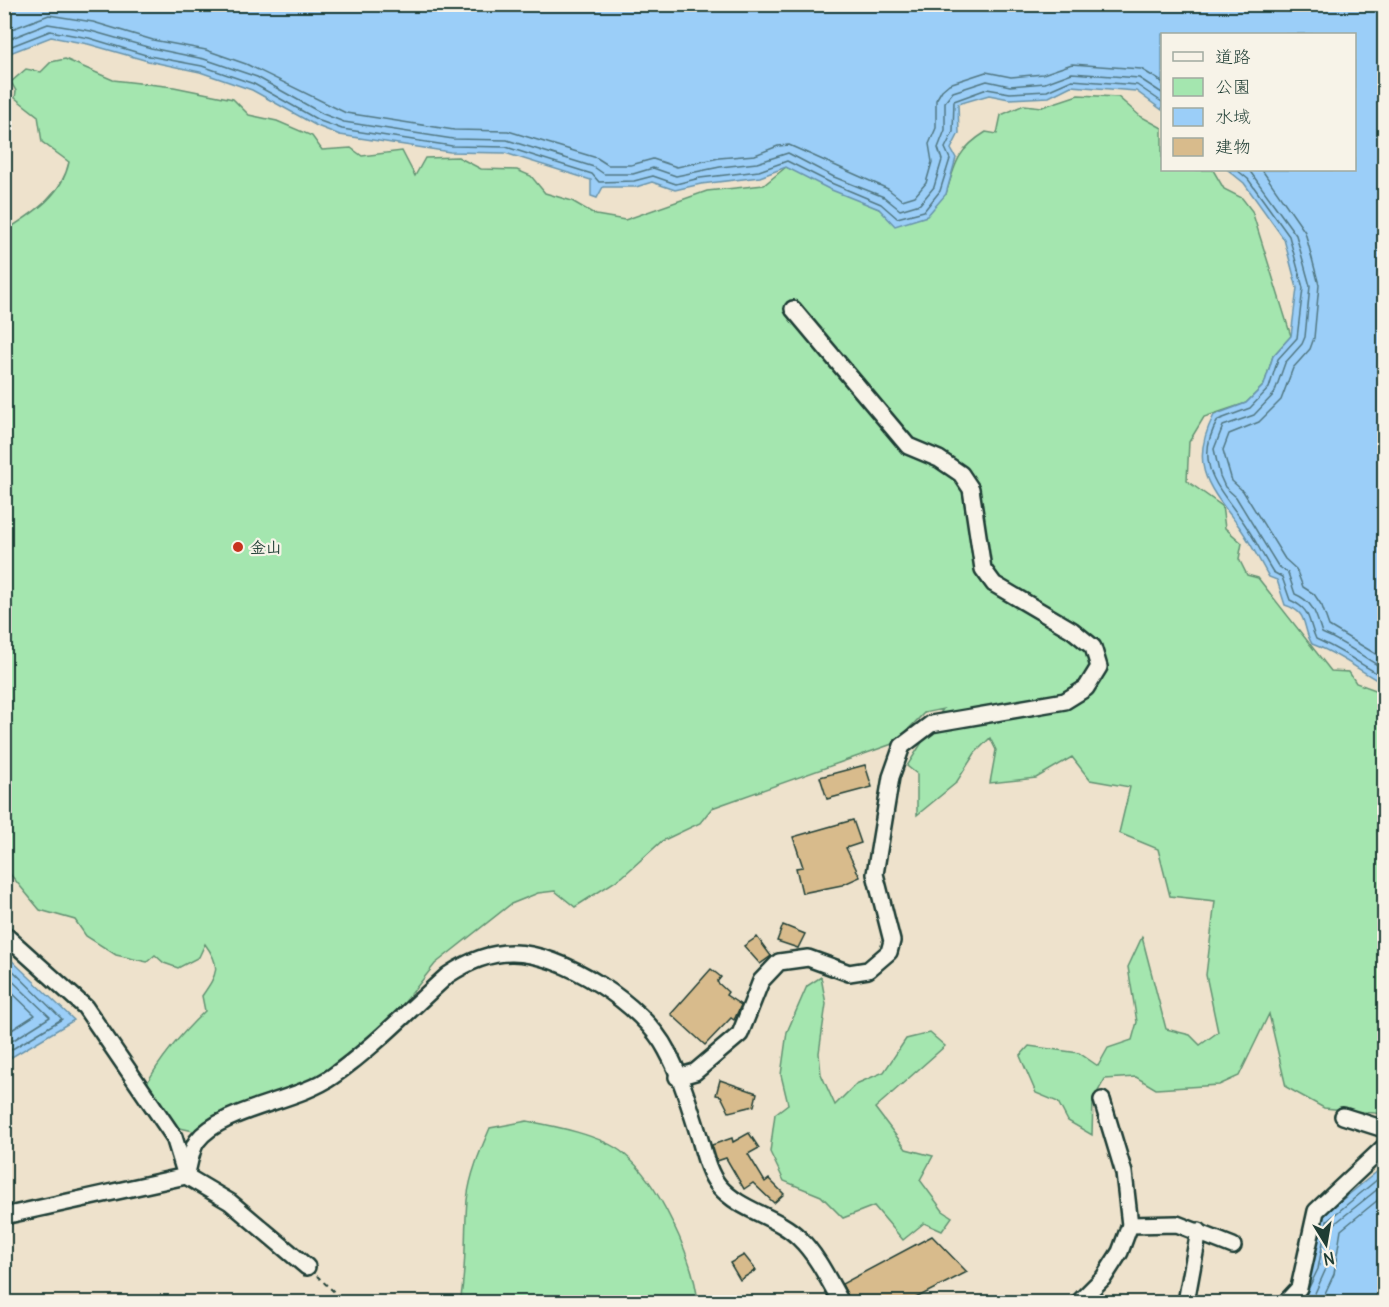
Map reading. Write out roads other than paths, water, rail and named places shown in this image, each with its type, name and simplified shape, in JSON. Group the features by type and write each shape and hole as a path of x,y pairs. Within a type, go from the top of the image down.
{"street":[{"path":"677,1077 695,1072 740,1034 761,981 779,962 808,958 849,973 868,970 889,952 892,941 875,874 891,777 902,746 931,724 1065,701 1086,688 1099,667 1094,648 1072,630 994,584 983,568 972,489 961,474 939,459 908,446 793,309"},
{"path":"4,934 85,1007 174,1137 186,1176 230,1202 307,1267"},
{"path":"186,1176 196,1142 219,1124 301,1094 333,1076 448,975 480,958 509,952 533,954 554,960 613,994 638,1013 655,1031 668,1051 708,1164 719,1185 734,1200 799,1237 816,1258 841,1302"},
{"path":"1082,1302 1104,1277 1120,1252 1130,1225 1124,1173 1102,1100"},
{"path":"1343,1116 1384,1129"},
{"path":"1286,1302 1299,1288 1316,1211 1384,1146"},
{"path":"4,1216 186,1176"},
{"path":"1130,1225 1177,1224 1233,1246"},
{"path":"1186,1302 1199,1231"}],"water":[{"path":"4,5 1384,5 1384,684 1340,657 1312,644 1302,616 1293,608 1285,605 1277,580 1269,577 1246,537 1218,499 1205,474 1203,462 1206,433 1214,415 1246,403 1264,385 1273,356 1291,336 1297,288 1284,239 1244,183 1229,171 1356,171 1356,33 1161,33 1161,109 1136,91 1071,86 1049,97 1009,99 989,95 958,104 959,133 951,149 956,158 946,194 927,216 895,226 879,209 829,189 786,167 760,177 701,184 675,190 652,182 636,187 603,187 597,198 591,196 591,180 505,153 450,152 340,135 317,126 252,90 200,72 148,61 88,44 51,37 5,55"},
{"path":"5,954 74,1020 4,1061"},
{"path":"1384,1166 1384,1302 1294,1302 1312,1268 1321,1217"}],"place":[{"name":"金山","path":"238,547"}]}
